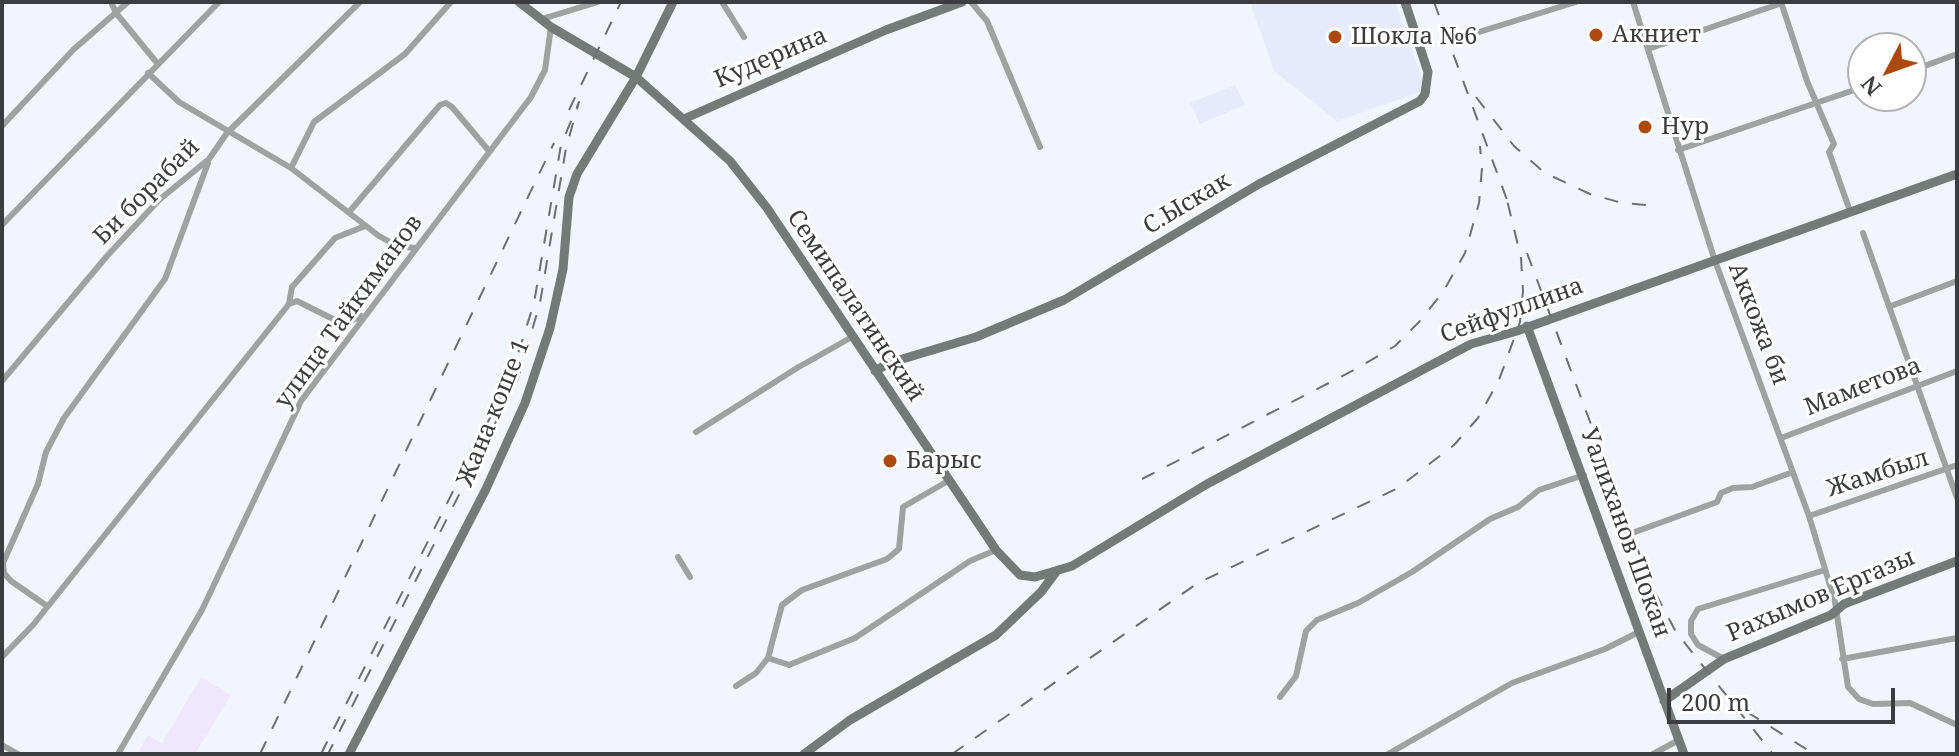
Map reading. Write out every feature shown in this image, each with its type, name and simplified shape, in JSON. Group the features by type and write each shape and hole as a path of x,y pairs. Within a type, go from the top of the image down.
{"street":[{"path":"111,2 116,13 157,63"},
{"path":"2,126 73,50 128,2"},
{"path":"2,225 219,2"},
{"name":"Би борабай","path":"2,381 107,256 159,200 209,159 227,133 360,2"},
{"path":"291,168 314,122 405,54 451,2"},
{"name":"Семипалатинский","path":"519,2 551,27 636,77 686,118 730,161 767,208 996,550 1020,575"},
{"path":"542,19 598,2"},
{"name":"Жана коше 1","path":"349,754 486,489 525,403 563,269 569,197 577,174 636,77 673,2"},
{"path":"722,2 744,37"},
{"name":"Кудерина","path":"686,118 886,30 962,2"},
{"path":"971,2 987,21 1040,147"},
{"name":"С.Ыскак","path":"875,371 889,363 976,337 1064,300 1259,184 1420,101 1425,94 1428,72 1405,2"},
{"path":"1479,32 1576,2"},
{"name":"Аккожа би","path":"1633,2 1714,258 1809,516 1836,611 1848,687 1859,699 1873,704 1910,703 1957,725"},
{"path":"1648,49 1783,2 1807,81 1834,144 1829,152 1850,211"},
{"name":"улица Тайкиманов","path":"118,754 202,610 301,401 531,97 545,70 551,27"},
{"path":"1927,65 1957,54"},
{"path":"148,73 179,102 291,168 350,211 365,226 397,246 415,248"},
{"path":"1678,150 1847,93"},
{"path":"350,211 440,105 446,103 452,107 489,151"},
{"path":"47,606 11,581 4,573 3,563 38,484 46,452 64,418 165,279 209,159"},
{"name":"Сейфуллина","path":"1020,575 1035,577 1056,572 1207,484 1471,344 1957,174"},
{"name":"улица Тайкиманов","path":"2,657 47,606 289,304 292,287 335,238 365,226"},
{"path":"1863,233 1957,498"},
{"path":"1891,306 1957,281"},
{"path":"289,304 297,301 337,321 353,320 368,312"},
{"name":"Уалиханов Шокан","path":"1527,326 1684,754"},
{"path":"696,432 852,337"},
{"name":"Маметова","path":"1781,438 1957,371"},
{"name":"Жамбыл","path":"1809,516 1957,465"},
{"path":"1635,532 1717,502 1721,493 1733,488 1752,487 1793,472"},
{"path":"1280,697 1296,676 1306,631 1317,620 1358,603 1412,572 1490,519 1518,507 1539,490 1584,475"},
{"path":"736,686 756,673 768,658 782,605 802,590 887,559 899,549 903,507 948,481"},
{"path":"768,658 789,665 855,638 970,561 996,550"},
{"path":"678,557 690,577"},
{"name":"Рахымов Ергазы","path":"1664,701 1724,659 1836,611 1844,604 1957,561"},
{"path":"1724,659 1698,645 1691,634 1691,621 1698,609 1825,570"},
{"path":"804,754 850,720 996,635 1041,592 1056,572"},
{"path":"1388,754 1512,683 1605,649 1639,632"},
{"path":"1842,659 1957,638"},
{"path":"1653,754 1679,740"},
{"path":"2,745 18,754"}],"shaded area":[{"name":"Шокла №6","path":"1250,2 1395,2 1426,90 1337,121 1274,71"},
{"path":"1235,85 1245,105 1200,124 1190,103"},
{"path":"201,677 231,695 195,754 137,754 148,735 162,743"}],"railway":[{"path":"569,110 621,2"},
{"path":"1434,2 1510,208"},
{"path":"1476,97 1514,146 1545,173 1590,194 1622,203 1657,206"},
{"path":"321,754 511,376 534,303 561,145 579,102 566,148 540,303 518,378 328,754"},
{"path":"260,754 554,143"},
{"path":"1142,479 1395,346 1443,292 1465,253 1479,203 1480,146"},
{"path":"952,754 1198,583 1398,488 1454,445 1478,418 1499,380 1520,322 1523,291 1521,258 1507,200"},
{"path":"1527,253 1651,585 1676,632 1773,754"},
{"path":"1747,712 1814,754"}],"place":[{"name":"Акниет","path":"1596,35"},
{"name":"Шокла №6","path":"1335,37"},
{"name":"Нур","path":"1645,127"},
{"name":"Барыс","path":"890,461"}]}
